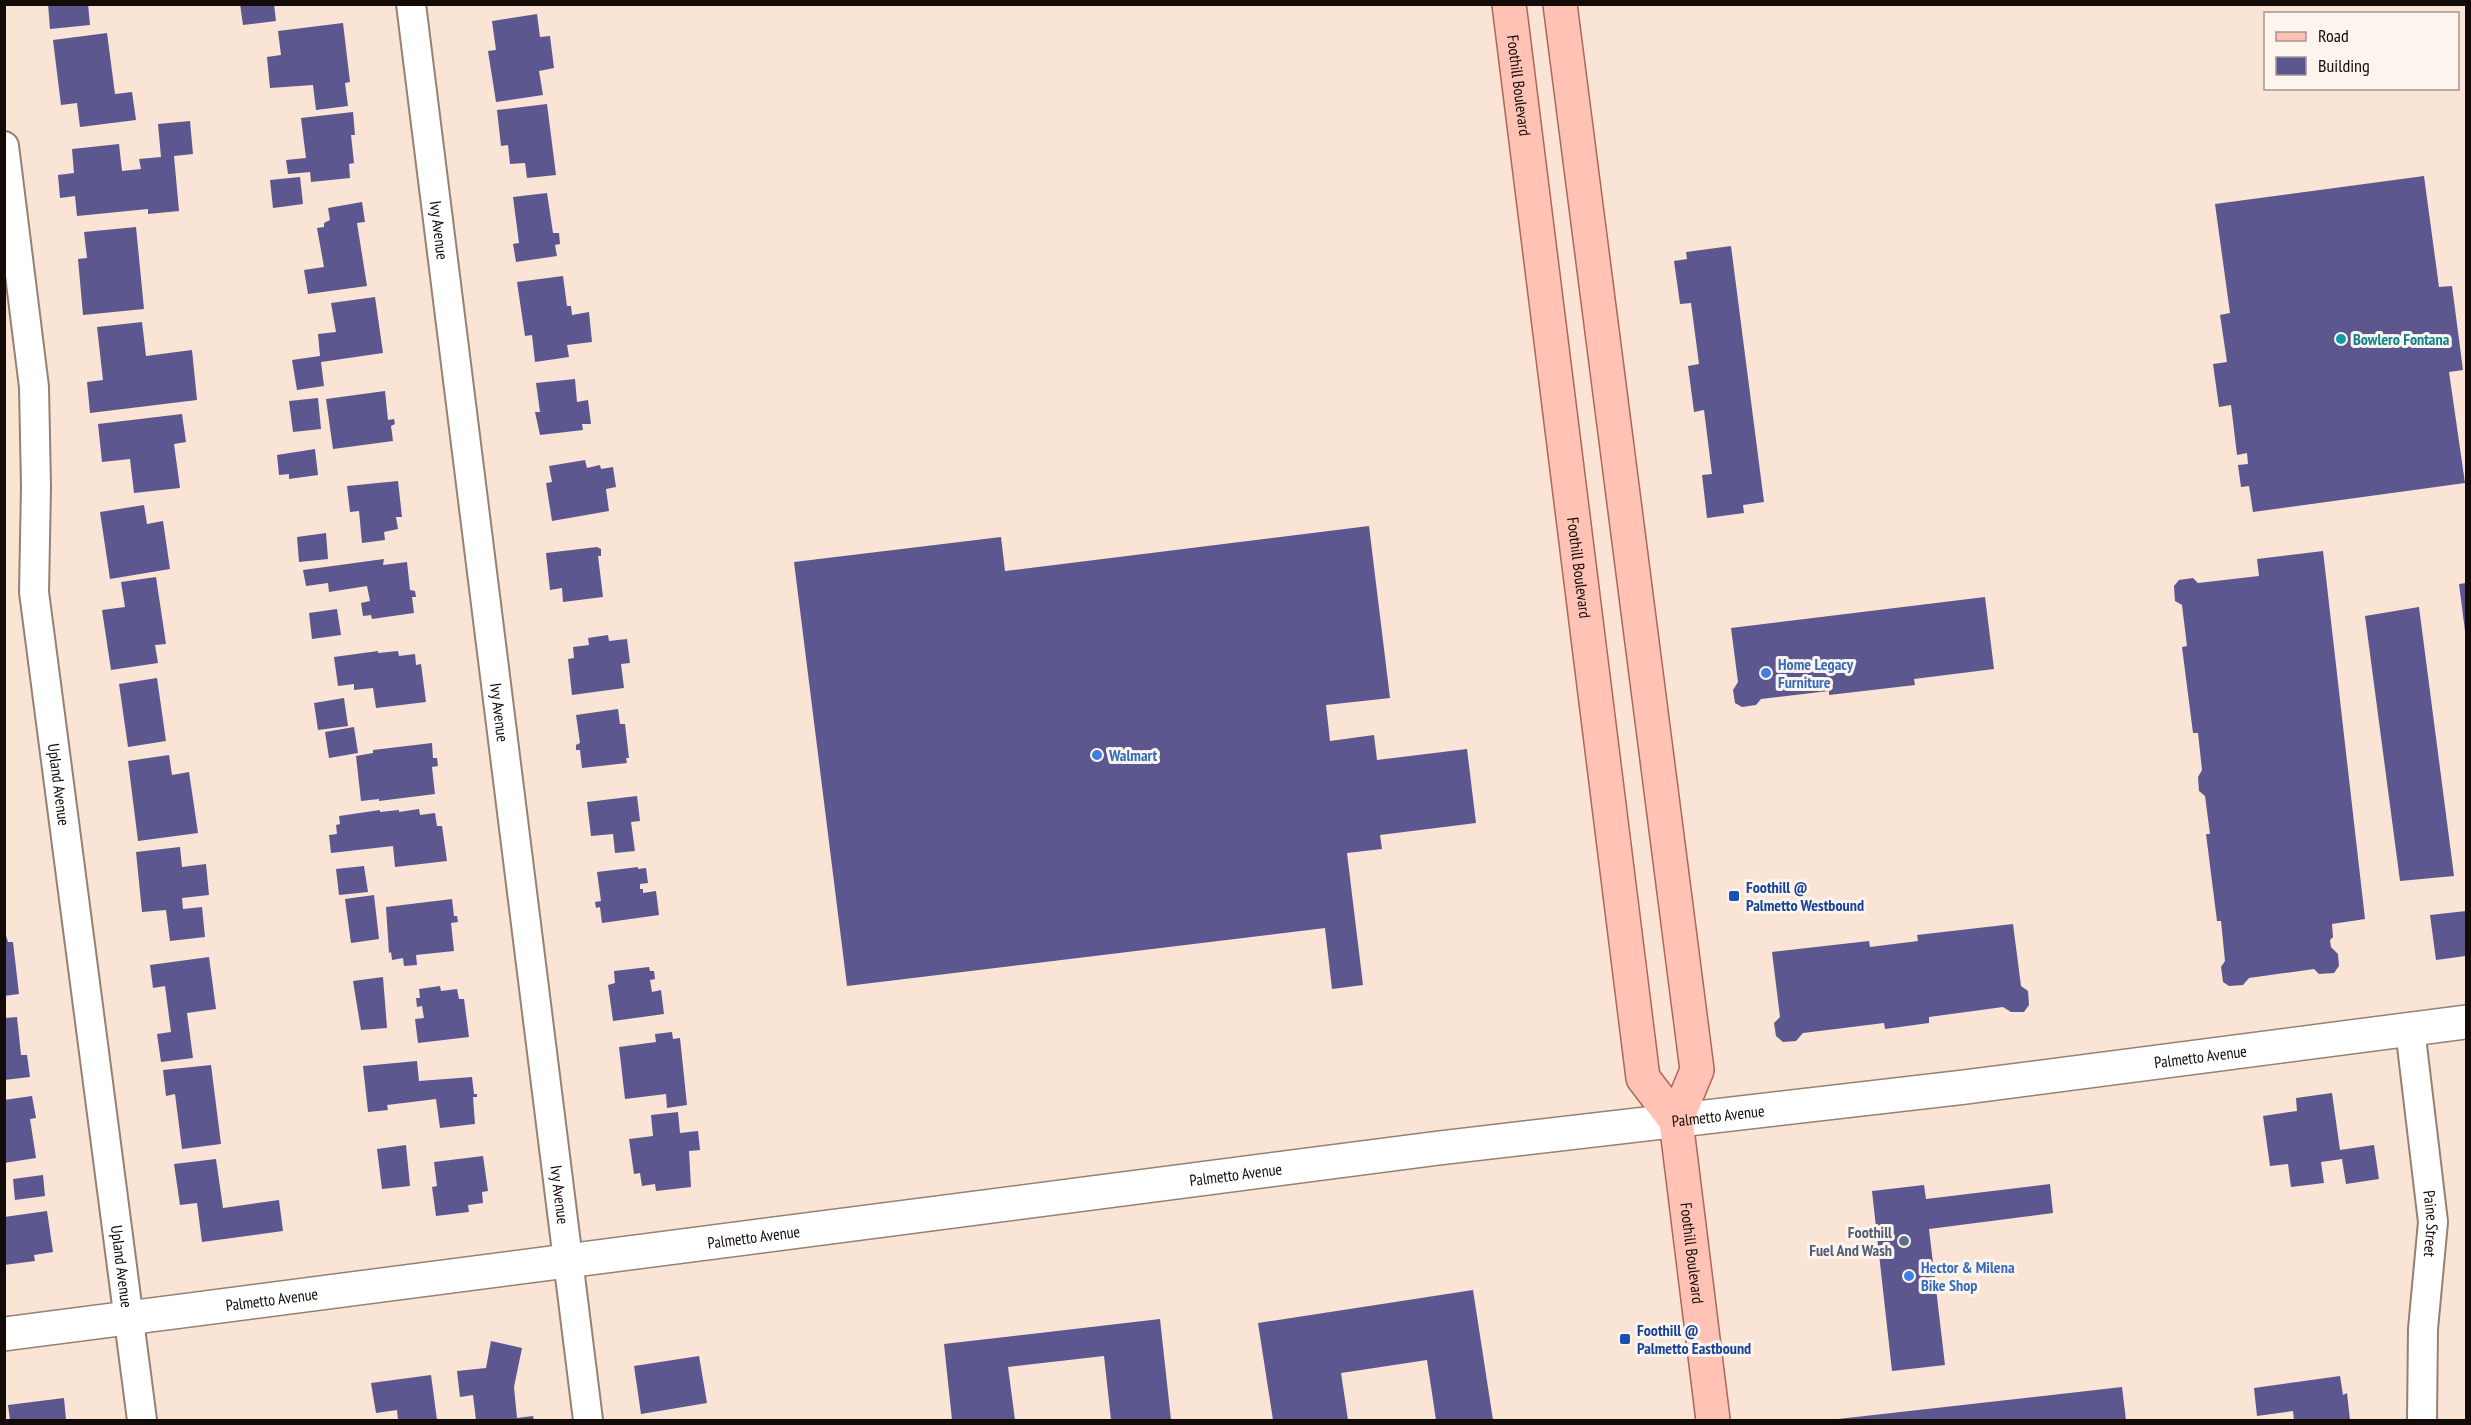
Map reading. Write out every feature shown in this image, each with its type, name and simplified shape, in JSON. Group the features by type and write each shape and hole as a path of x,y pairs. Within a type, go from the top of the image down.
{"main road":[{"name":"Foothill Boulevard","path":"1509,4 1643,1078 1676,1121"},
{"name":"Foothill Boulevard","path":"1560,4 1697,1070 1676,1121 1713,1420"},
{"path":"1527,150 1578,145"}],"street":[{"name":"Ivy Avenue","path":"411,4 588,1420"},
{"name":"Upland Avenue","path":"4,146 34,387 36,487 34,592 141,1420"},
{"name":"Palmetto Avenue","path":"4,1334 1439,1148 1965,1087 2466,1022"},
{"name":"Paine Street","path":"2410,1029 2433,1222 2423,1329 2422,1420"}],"building":[{"path":"48,4 88,4 90,25 50,29"},
{"path":"240,4 274,4 276,21 243,25"},
{"path":"537,14 540,37 550,36 554,68 539,71 543,95 496,102 488,51 496,50 492,21"},
{"path":"343,23 350,82 345,83 348,106 316,110 313,85 270,88 267,57 281,55 278,31"},
{"path":"107,33 115,94 132,92 136,120 80,127 77,103 61,105 53,40"},
{"path":"547,104 556,175 527,178 525,163 510,164 508,145 501,146 497,110"},
{"path":"353,112 355,135 351,135 354,163 349,164 350,178 311,182 310,172 288,174 286,160 306,158 301,118"},
{"path":"190,121 193,154 174,156 179,211 148,214 148,209 77,216 75,196 60,198 58,175 74,173 72,149 119,144 122,171 141,169 139,159 161,157 158,124"},
{"name":"Bowlero Fontana","path":"2424,176 2439,287 2452,286 2463,370 2449,372 2465,483 2253,512 2249,486 2241,487 2238,465 2248,464 2247,453 2237,455 2231,405 2219,407 2213,364 2227,362 2220,315 2230,313 2215,204"},
{"path":"300,177 303,204 273,208 270,180"},
{"path":"547,193 553,233 559,233 560,244 555,245 557,256 516,262 513,244 519,243 513,197"},
{"path":"362,202 365,222 357,223 367,286 308,294 304,270 324,267 317,228 324,227 324,223 330,220 328,208"},
{"path":"136,227 144,309 83,315 78,259 87,258 84,232"},
{"path":"1731,246 1764,502 1743,505 1744,513 1707,518 1702,475 1712,474 1704,410 1694,412 1688,366 1699,364 1691,303 1680,304 1674,261 1687,259 1686,252"},
{"path":"563,276 567,306 571,306 572,315 589,312 592,342 567,345 569,357 535,362 532,335 525,336 517,282"},
{"path":"375,297 383,353 321,362 324,386 297,390 292,360 320,356 318,334 336,332 331,303"},
{"path":"142,322 146,356 192,350 197,400 90,413 87,382 103,380 97,327"},
{"path":"575,379 577,402 588,400 591,424 582,424 583,430 540,435 535,412 540,412 536,383"},
{"path":"385,391 388,420 394,419 395,424 391,426 393,441 333,449 326,399"},
{"path":"318,398 321,429 293,432 289,401"},
{"path":"182,414 186,442 174,444 180,488 134,493 130,459 102,462 98,424"},
{"path":"315,449 318,475 289,479 289,474 279,475 277,455"},
{"path":"585,460 587,468 600,465 601,469 613,467 616,487 606,489 609,511 552,521 546,483 552,482 549,466"},
{"path":"398,481 402,517 396,517 398,529 384,532 385,540 362,543 359,511 350,512 347,486"},
{"path":"144,505 147,524 163,521 170,569 110,579 100,512"},
{"name":"Walmart","path":"1369,526 1390,698 1326,705 1330,741 1374,735 1377,760 1467,749 1476,823 1380,835 1382,849 1347,853 1363,985 1332,989 1325,928 847,986 794,562 1001,537 1005,571"},
{"path":"326,533 328,559 299,562 297,537"},
{"path":"597,547 601,549 601,556 598,556 603,597 563,602 562,588 550,590 546,553"},
{"path":"2323,551 2365,919 2332,924 2331,947 2338,954 2339,966 2334,973 2319,974 2314,969 2249,978 2243,985 2229,986 2223,982 2221,967 2225,961 2221,921 2217,921 2206,834 2210,834 2205,796 2199,791 2198,777 2202,770 2198,733 2193,733 2182,647 2187,646 2182,605 2175,601 2174,586 2179,580 2193,578 2198,583 2259,576 2257,559"},
{"path":"384,559 383,565 407,562 410,590 415,591 416,597 412,597 414,613 372,619 371,615 363,616 361,603 370,601 367,586 329,592 328,583 306,586 303,570"},
{"path":"156,577 166,644 155,645 158,663 111,670 102,610 125,607 121,582"},
{"path":"2466,583 2466,631 2465,631 2459,584"},
{"path":"1985,597 1994,669 1914,679 1915,685 1829,695 1829,691 1761,699 1756,705 1742,707 1735,703 1733,690 1738,682 1731,628"},
{"path":"2419,607 2454,876 2400,881 2365,616"},
{"path":"337,609 341,635 312,639 309,613"},
{"path":"608,635 609,641 627,639 630,663 621,664 624,688 572,695 568,659 574,658 573,647 589,645 588,638"},
{"path":"378,651 378,653 398,651 399,656 415,654 416,665 421,664 426,702 376,708 373,688 354,690 354,684 338,686 334,657"},
{"path":"157,678 166,741 128,747 119,684"},
{"path":"344,698 348,726 318,730 314,703"},
{"path":"618,709 620,724 625,724 629,758 626,758 627,763 582,768 580,750 576,750 576,745 580,743 576,715"},
{"path":"354,727 358,753 329,758 325,732"},
{"path":"432,743 433,758 437,758 438,766 432,767 435,794 361,801 356,756 373,753 373,750"},
{"path":"169,755 172,775 189,772 198,833 138,841 128,761"},
{"path":"637,796 640,821 631,822 635,851 615,853 613,834 591,836 587,802"},
{"path":"419,809 420,815 435,813 437,826 442,826 447,861 395,867 393,846 331,853 329,835 337,834 336,825 340,824 339,816 380,810 380,812 399,810 399,812"},
{"path":"180,847 182,867 206,864 209,895 182,898 183,909 202,907 205,937 170,941 166,910 142,912 136,852"},
{"path":"364,866 368,892 339,895 336,869"},
{"path":"638,867 638,869 646,868 648,883 640,884 640,889 643,889 643,893 656,891 659,915 602,923 600,907 596,908 595,902 601,901 597,872"},
{"path":"374,895 379,939 351,943 345,899"},
{"path":"452,899 454,916 457,916 458,922 451,923 454,951 416,955 417,965 404,966 403,958 392,960 391,952 389,953 386,907"},
{"path":"2466,911 2466,956 2436,960 2430,915"},
{"path":"2013,924 2021,986 2028,991 2029,1005 2024,1012 2011,1012 2003,1007 1929,1017 1929,1023 1885,1029 1884,1023 1803,1033 1796,1041 1783,1042 1776,1036 1774,1023 1780,1017 1772,952 1869,941 1870,947 1918,941 1917,935"},
{"path":"4,929 8,942 13,942 19,994 4,996"},
{"path":"209,957 216,1009 187,1013 193,1058 161,1062 157,1034 171,1032 165,986 153,988 150,965"},
{"path":"649,967 650,971 654,971 655,979 650,980 652,992 661,990 664,1014 613,1021 608,985 615,983 614,971"},
{"path":"383,977 387,1028 361,1030 353,981"},
{"path":"440,986 441,991 457,989 459,999 464,999 469,1037 418,1043 415,1019 424,1018 422,1006 417,1007 416,998 420,998 419,989"},
{"path":"17,1017 21,1055 27,1055 30,1077 4,1080 4,1018"},
{"path":"672,1032 673,1039 680,1038 687,1105 667,1108 666,1094 625,1099 619,1047 656,1042 655,1034"},
{"path":"417,1061 419,1081 472,1077 474,1094 477,1094 477,1097 473,1097 475,1124 440,1128 436,1099 387,1105 388,1110 368,1112 363,1066"},
{"path":"211,1065 221,1144 182,1149 175,1094 166,1096 163,1070"},
{"path":"2332,1093 2340,1150 2374,1145 2379,1179 2346,1184 2342,1159 2321,1162 2324,1183 2291,1187 2288,1164 2270,1166 2263,1116 2297,1111 2296,1098"},
{"path":"32,1096 36,1118 30,1119 36,1158 4,1163 4,1100"},
{"path":"678,1112 680,1133 698,1131 700,1150 689,1151 691,1187 656,1191 655,1184 642,1186 640,1173 634,1174 629,1139 653,1136 651,1115"},
{"path":"406,1145 410,1186 382,1189 377,1149"},
{"path":"483,1156 488,1191 482,1192 483,1203 468,1205 469,1212 436,1216 432,1187 437,1186 434,1162"},
{"path":"216,1159 223,1208 279,1200 283,1231 202,1242 197,1203 180,1205 174,1164"},
{"path":"43,1175 45,1196 15,1200 13,1179"},
{"path":"2050,1184 2053,1213 1929,1229 1945,1365 1892,1371 1872,1191 1924,1185 1926,1199"},
{"path":"47,1211 53,1252 34,1255 35,1261 4,1265 4,1217"},
{"path":"1473,1290 1493,1420 1436,1420 1427,1360 1341,1373 1348,1420 1273,1420 1258,1323"},
{"path":"1160,1319 1171,1420 1111,1420 1104,1356 1008,1367 1015,1420 952,1420 944,1344"},
{"path":"491,1341 522,1348 514,1387 517,1418 533,1416 534,1420 476,1420 473,1395 460,1397 457,1371 486,1368"},
{"path":"699,1356 707,1403 641,1414 634,1366"},
{"path":"431,1375 437,1420 398,1420 397,1410 376,1413 371,1383"},
{"path":"2340,1376 2343,1395 2347,1393 2350,1420 2294,1420 2293,1411 2257,1416 2254,1388"},
{"path":"2122,1387 2126,1420 1838,1420 1838,1419"},
{"path":"64,1398 66,1420 10,1420 8,1405"}],"place":[{"name":"Bowlero Fontana","path":"2341,339"},
{"name":"Home Legacy Furniture","path":"1766,673"},
{"name":"Walmart","path":"1097,755"},
{"name":"Foothill @ Palmetto Westbound","path":"1734,896"},
{"name":"Foothill Fuel And Wash","path":"1904,1241"},
{"name":"Hector & Milena Bike Shop","path":"1909,1276"},
{"name":"Foothill @ Palmetto Eastbound","path":"1625,1339"}]}
